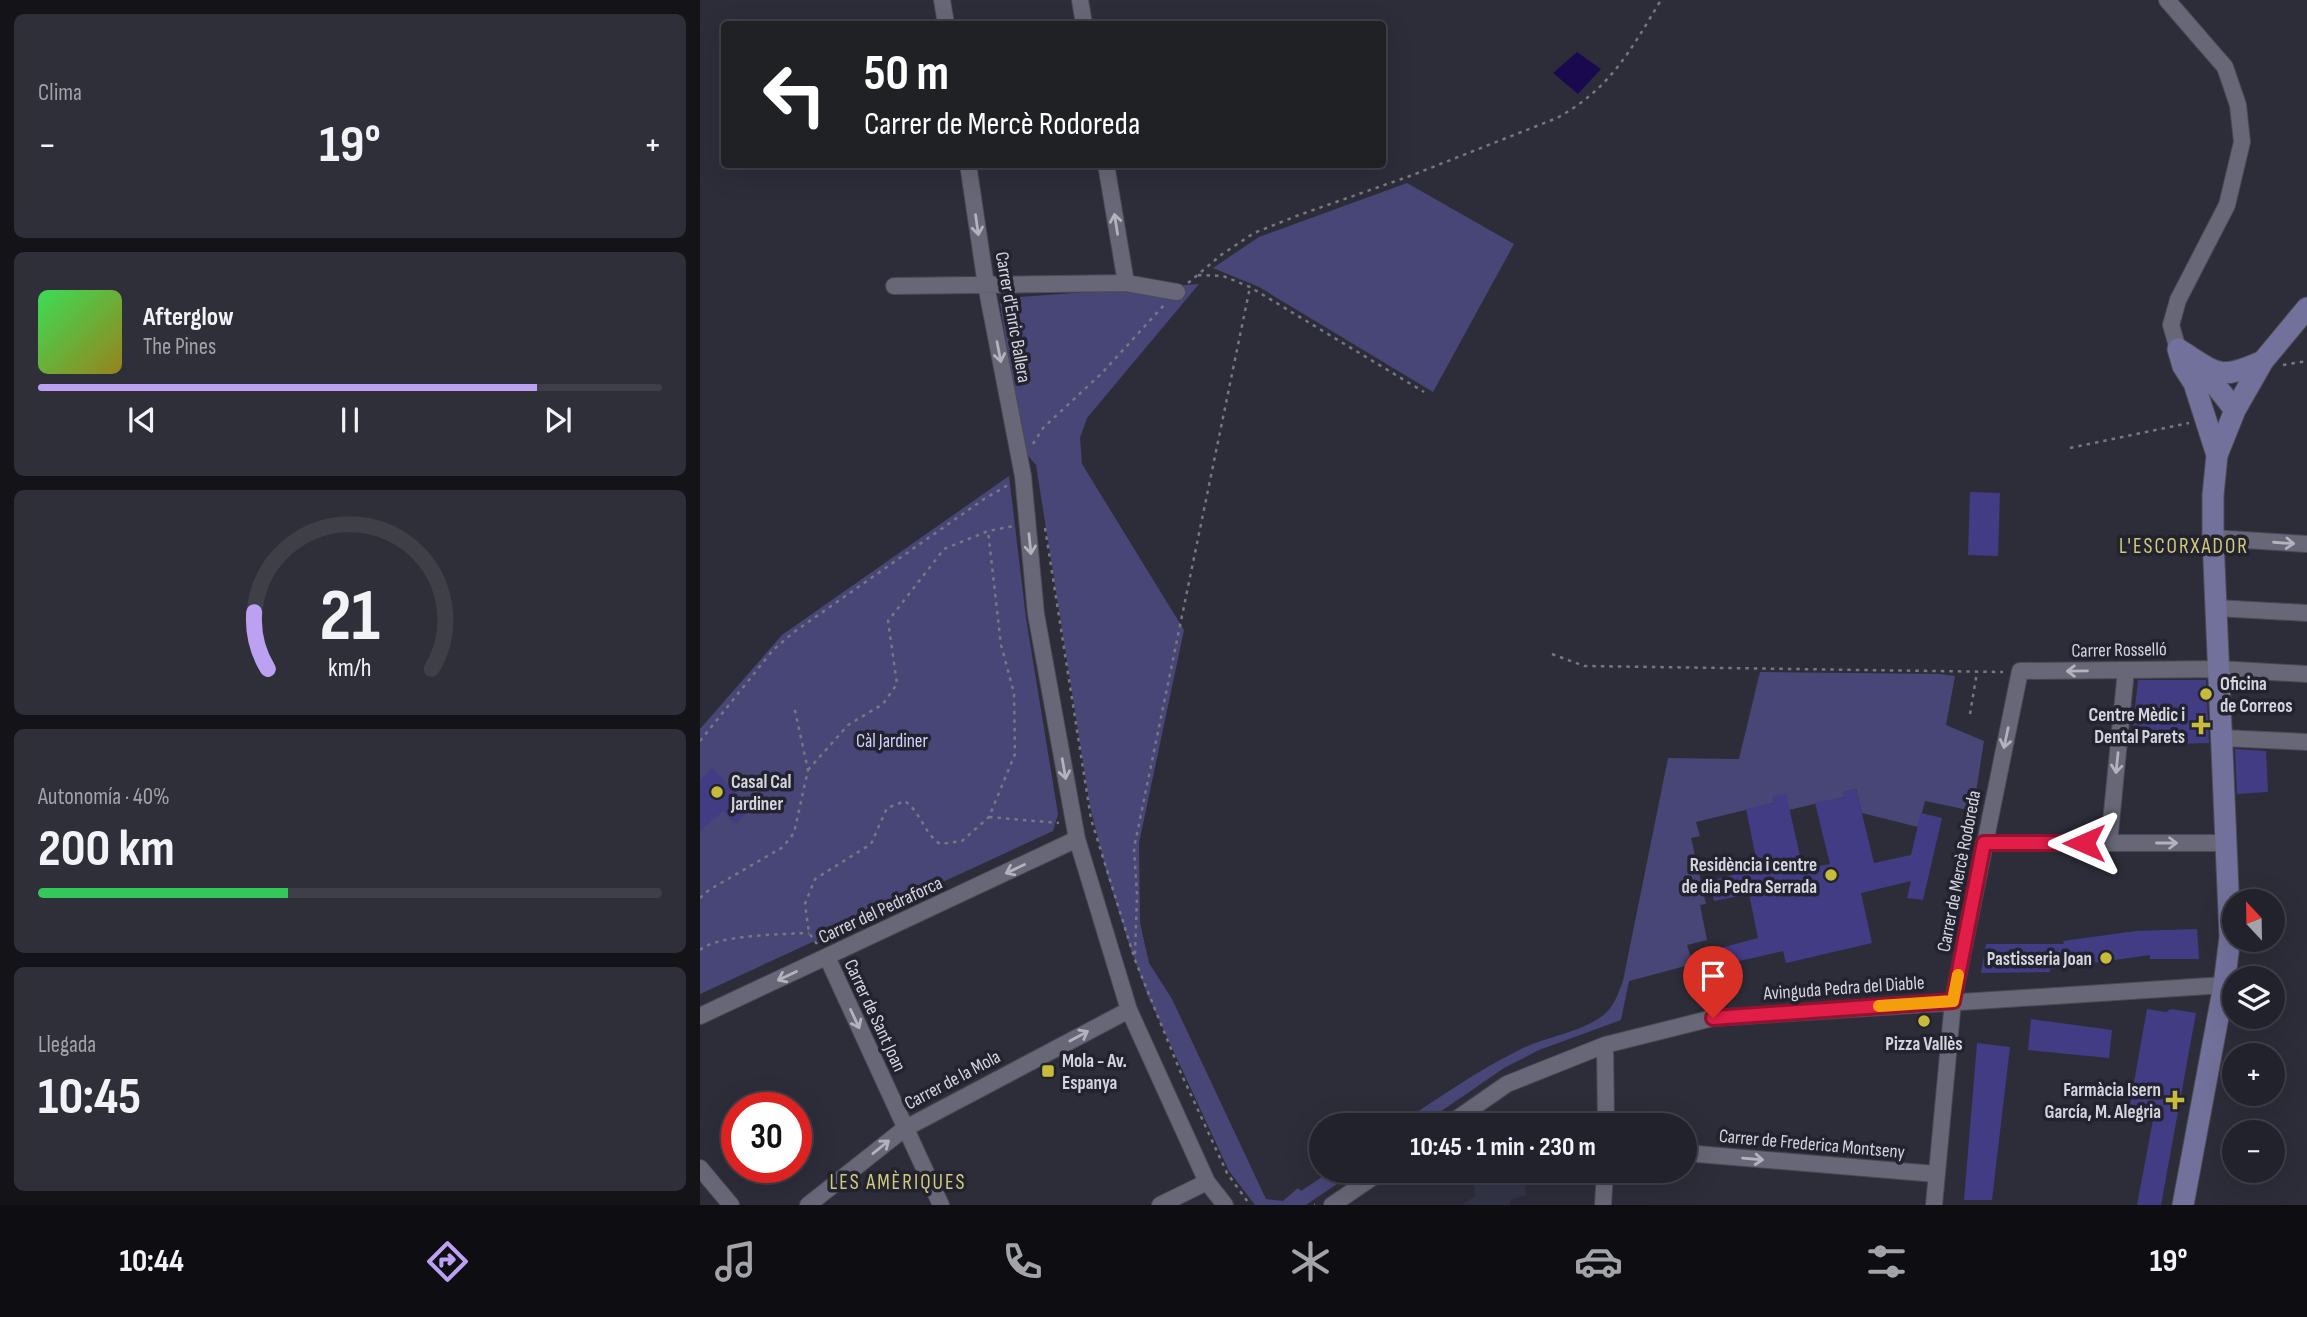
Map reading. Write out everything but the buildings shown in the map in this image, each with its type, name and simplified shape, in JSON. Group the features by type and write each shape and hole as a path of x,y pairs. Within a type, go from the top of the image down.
{"street":[{"path":"942,0 946,21"},
{"path":"1080,0 1084,21"},
{"path":"2167,0 2225,67 2238,105 2242,142 2227,205 2178,300 2171,325 2187,354 2235,410"},
{"name":"Carrer d'Enric Ballera","path":"969,168 986,285 1023,476 1036,614 1075,832 1129,1010 1207,1182 1225,1205"},
{"path":"1108,168 1126,283"},
{"path":"894,286 1126,283 1177,292"},
{"path":"2226,966 2230,924 2213,538 2217,455 2235,410 2263,361 2307,308"},
{"path":"2187,354 2220,374 2239,372 2263,361"},
{"path":"2187,354 2183,366 2194,383 2217,455"},
{"path":"2194,383 2215,401 2235,410"},
{"path":"2213,538 2307,544"},
{"path":"2217,608 2307,613"},
{"name":"Carrer Rosselló","path":"2020,671 2218,669 2307,674"},
{"path":"2109,844 2126,670"},
{"name":"Carrer de Mercè Rodoreda","path":"1934,1205 1953,1001 2020,671"},
{"path":"2222,738 2307,742"},
{"name":"Carrer del Pedraforca","path":"700,1016 827,957 1075,832"},
{"path":"1984,843 2226,843"},
{"name":"Carrer de Sant Joan","path":"827,957 941,1205"},
{"name":"Avinguda Pedra del Diable","path":"1465,1113 1507,1084 1605,1045 1713,1018 2222,985"},
{"path":"2183,1205 2222,996"},
{"name":"Carrer de la Mola","path":"808,1205 904,1129 1129,1010"},
{"path":"1605,1045 1606,1113"},
{"name":"Carrer de Frederica Montseny","path":"1697,1154 1936,1174"},
{"path":"700,1168 730,1205"},
{"path":"1160,1205 1207,1182"},
{"path":"1332,1205 1364,1183"},
{"path":"1603,1205 1604,1183"}],"path":[{"path":"1029,449 1044,428 1102,373 1177,292 1221,255 1254,233 1423,172 1557,118 1575,108 1614,74 1661,0"},
{"path":"1198,275 1223,276 1250,287 1424,392"},
{"path":"1133,972 1137,895 1134,848 1250,287"},
{"path":"2070,449 2206,419"},
{"path":"700,741 773,650 794,632 984,499 1023,476"},
{"path":"808,770 848,725 883,704 897,684 888,621 944,549 989,531 1027,523"},
{"path":"1044,527 1091,819 1135,960 1180,1071 1227,1173 1250,1205"},
{"path":"827,957 808,933 805,904 815,879 871,844 887,808 905,802 916,810 929,836 940,844 962,841 989,817 1016,754 1014,693 1001,645 989,531"},
{"path":"1552,654 1584,666 2020,671"},
{"path":"1970,714 1977,672"},
{"path":"700,898 709,890 783,847 794,833 808,770 794,706"},
{"path":"989,817 1075,832"},
{"path":"700,950 704,946 730,939 808,933"}],"shaded area":[{"path":"1577,52 1601,69 1578,94 1553,73"},
{"path":"1474,1183 1524,1183 1526,1195 1510,1200 1510,1205 1463,1205 1476,1195"}],"green space":[{"path":"1407,183 1514,244 1433,392 1259,287 1213,268 1259,237"},
{"path":"1199,284 1087,418 1080,438 1082,464 1184,630 1139,843 1140,923 1149,963 1172,999 1266,1199 1283,1201 1298,1188 1301,1191 1313,1183 1338,1183 1306,1205 1255,1205 1229,1171 1148,996 1129,944 1107,874 1090,806 1036,465 1023,450 1000,303 1005,298"},
{"name":"Càl Jardiner","path":"1009,476 1026,618 1058,814 1053,831 700,994 700,729 782,635"},
{"path":"1760,672 1955,676 1946,725 1984,741 1973,811 1925,801 1918,827 1862,813 1856,789 1844,792 1844,797 1789,810 1773,796 1774,803 1696,822 1700,836 1691,838 1706,904 1700,905 1707,940 1687,945 1693,964 1629,981 1621,1020 1539,1050 1504,1068 1438,1113 1416,1113 1505,1057 1582,1027 1601,1017 1609,1009 1623,981 1668,758 1739,759"}],"slow traffic":[{"path":"1879,1006 1953,1001 1958,975"}],"place":[{"name":"Oficina de Correos","path":"2206,694"},
{"name":"Centre Mèdic i Dental Parets","path":"2201,725"},
{"name":"Casal Cal Jardiner","path":"717,792"},
{"name":"Residència i centre de dia Pedra Serrada","path":"1831,875"},
{"name":"Pastisseria Joan","path":"2106,958"},
{"name":"Pizza Vallès","path":"1924,1021"},
{"name":"Mola - Av. Espanya","path":"1048,1071"},
{"name":"Farmàcia Isern García, M. Alegria","path":"2175,1100"}],"district":[{"name":"L'ESCORXADOR","path":"2184,546"},
{"name":"LES AMÈRIQUES","path":"898,1182"}],"route":[{"path":"1713,1018 1953,1001 1984,843 2084,843"}]}
